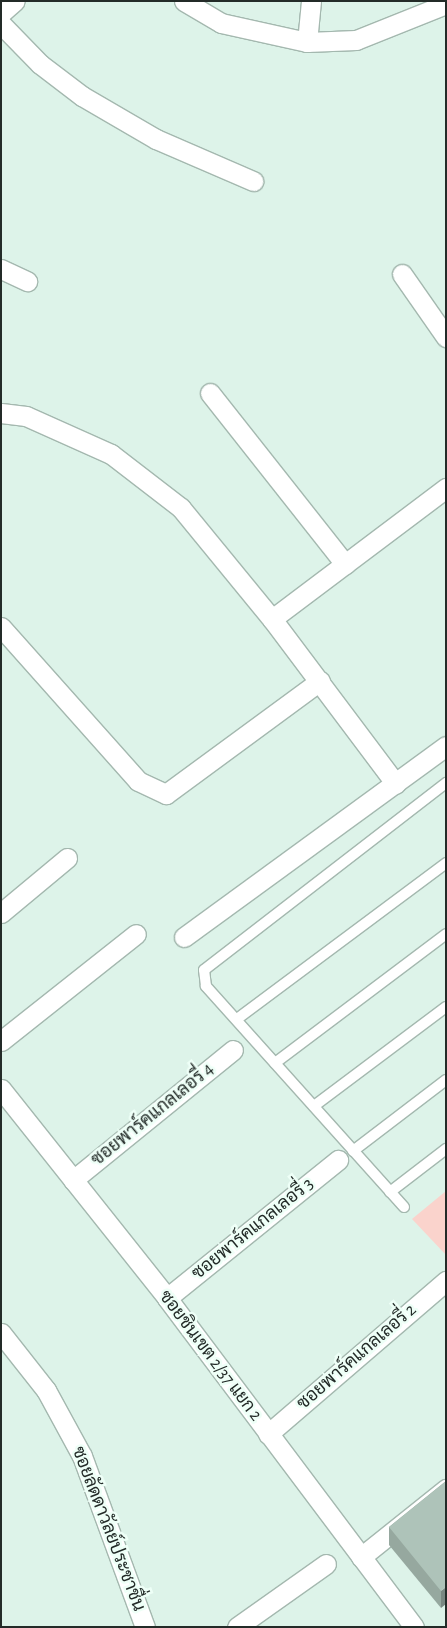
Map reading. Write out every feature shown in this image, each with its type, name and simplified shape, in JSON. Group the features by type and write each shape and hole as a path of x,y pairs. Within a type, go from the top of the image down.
{"street":[{"path":"1,13 15,1"},
{"path":"184,1 221,23 306,42 356,40 446,4"},
{"path":"306,42 311,1"},
{"path":"1,24 40,64 96,105 156,139 253,181"},
{"path":"1,268 28,281"},
{"path":"402,274 446,337"},
{"path":"210,393 345,564"},
{"path":"1,413 26,416 65,432 142,474 181,508 272,619 396,784"},
{"path":"272,619 446,488"},
{"path":"1,628 138,781 166,794 320,681"},
{"path":"184,937 446,746"},
{"path":"1,913 67,858"},
{"path":"1,1041 136,934"},
{"name":"ซอยพาร์คแกลเลอรี่ 4","path":"74,1180 233,1050"},
{"name":"ซอยชินเขต 2/37 แยก 2","path":"1,1089 167,1298 414,1627"},
{"name":"ซอยพาร์คแกลเลอรี่ 3","path":"167,1298 346,1156"},
{"name":"ซอยพาร์คแกลเลอรี่ 2","path":"268,1434 446,1280"},
{"name":"ซอยลัดดาวัลย์ประชาชื่น","path":"1,1333 46,1390 82,1456 145,1627"},
{"path":"361,1557 446,1488"},
{"path":"237,1627 326,1564"}],"lane":[{"path":"404,1208 390,1192 346,1156 314,1106 206,986 204,970 446,783"},
{"path":"237,1019 446,863"},
{"path":"275,1062 446,934"},
{"path":"314,1106 446,1007"},
{"path":"346,1156 446,1080"},
{"path":"390,1192 446,1148"}],"shaded area":[{"path":"446,1191 446,1255 412,1219"}],"building":[{"path":"446,1481 446,1587 441,1591 389,1527"}]}
